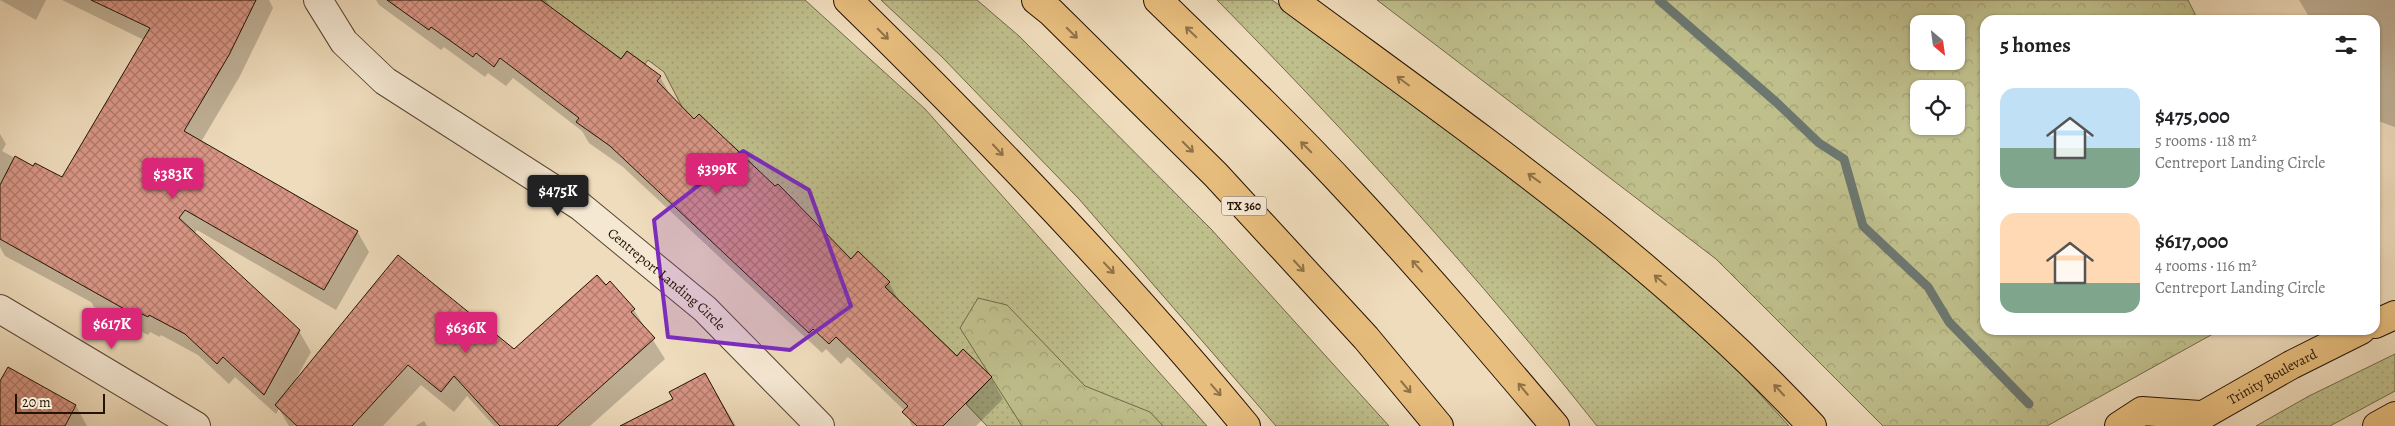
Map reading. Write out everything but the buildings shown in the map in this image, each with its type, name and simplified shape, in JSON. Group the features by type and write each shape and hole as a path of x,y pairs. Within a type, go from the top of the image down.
{"main road":[{"path":"848,0 962,112 1111,270 1246,426"},
{"name":"TX 360","path":"1036,0 1051,12 1216,175 1366,338 1439,426"},
{"path":"1158,0 1350,192 1452,304 1555,426"},
{"path":"1293,0 1554,192 1687,303 1767,377 1812,426"},
{"path":"2380,322 2395,315"},
{"name":"Trinity Boulevard","path":"2192,421 2291,365 2351,335"},
{"path":"2119,426 2142,412 2192,421"},
{"path":"2377,426 2395,416"}],"street":[{"name":"Centreport Landing Circle","path":"318,0 344,42 385,81 580,206 704,309 820,426"},
{"path":"0,309 196,426"}],"highlighted area":[{"path":"743,151 809,190 851,306 790,350 668,337 654,220"}],"green space":[{"path":"541,0 805,0 925,109 1207,426 987,426 966,404 992,377 963,349 957,356 885,287 858,252 834,276 795,210 799,205 778,184 768,193 752,164 730,143 727,145 722,136 699,114 694,119 682,107 664,72 648,60 645,64 627,51 621,59 560,14 539,4"},
{"path":"881,0 977,0 1019,36 1211,229 1389,426 1276,426 1079,199 942,57"},
{"path":"1217,0 1272,0 1381,77 1620,258 1747,380 1789,426 1597,426 1507,316 1413,208"},
{"path":"1377,0 2188,0 2196,15 1980,15 1980,335 2211,335 2047,426 1883,426 1716,259"},
{"path":"978,298 1007,305 1085,386 1150,412 1163,426 1022,426 960,328"},
{"path":"2395,354 2395,391 2330,426 2256,426 2309,396"}],"waterway":[{"path":"1659,0 1776,102 1819,143 1844,159 1863,226 1928,287 1949,322 2029,404"}]}
